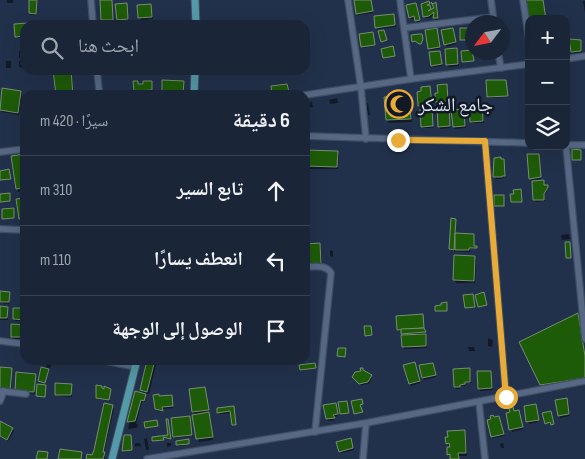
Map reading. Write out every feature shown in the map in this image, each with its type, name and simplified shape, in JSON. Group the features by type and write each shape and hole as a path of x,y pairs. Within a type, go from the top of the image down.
{"main road":[{"path":"195,0 196,20"},
{"path":"194,90 195,75"},
{"path":"112,459 136,365"}],"street":[{"path":"91,0 93,20"},
{"path":"348,0 361,88 366,139"},
{"path":"400,0 411,79"},
{"path":"491,0 493,15"},
{"path":"523,0 525,15"},
{"path":"404,28 465,23"},
{"path":"570,58 585,56"},
{"path":"499,60 500,68"},
{"path":"310,94 525,65"},
{"path":"98,75 99,90"},
{"path":"310,136 525,143"},
{"path":"485,141 506,397"},
{"path":"570,146 585,145"},
{"path":"0,152 20,150"},
{"path":"566,150 585,338"},
{"path":"0,230 20,230"},
{"path":"310,267 324,267 330,273 315,432"},
{"path":"0,341 20,343"},
{"path":"147,459 366,423 585,381"},
{"path":"0,401 2,391 26,394"},
{"path":"479,402 485,459"},
{"path":"363,459 366,423"}],"building":[{"path":"29,0 37,0 36,14 29,13"},
{"path":"100,0 112,0 113,20 101,20"},
{"path":"354,0 371,0 373,11 356,14"},
{"path":"526,0 543,0 545,15 528,15"},
{"path":"429,1 430,4 427,5 430,5 431,9 428,11 434,8 431,2 433,4 436,2 438,18 433,18 434,12 429,16 423,17 421,4"},
{"path":"127,3 128,19 117,20 115,4"},
{"path":"416,3 420,20 415,21 414,16 409,18 406,5"},
{"path":"151,4 152,17 138,18 137,5"},
{"path":"394,14 395,25 375,28 374,16"},
{"path":"14,24 20,24 20,36 15,37"},
{"path":"437,28 440,47 428,49 425,30"},
{"path":"453,28 456,42 444,45 441,30"},
{"path":"460,28 465,28 465,40 460,40"},
{"path":"384,30 387,40 381,42 378,31"},
{"path":"373,32 375,45 361,47 359,34"},
{"path":"422,34 421,44 415,41 412,42 411,35"},
{"path":"570,39 581,40 581,51 571,52"},
{"path":"393,46 395,56 383,58 381,49"},
{"path":"457,48 458,64 446,65 445,49"},
{"path":"440,51 442,64 431,66 429,52"},
{"path":"461,51 465,51 465,60 474,61 462,62"},
{"path":"54,75 71,75 73,90 55,90"},
{"path":"162,80 184,81 183,90 162,90"},
{"path":"486,80 506,80 508,96 487,97"},
{"path":"133,81 143,84 143,81 152,81 152,90 134,90"},
{"path":"287,84 288,90 272,90 271,86"},
{"path":"447,84 448,101 435,102 435,93 438,93 437,85"},
{"path":"430,86 432,105 418,106 417,92 421,91 421,87"},
{"path":"2,88 20,91 18,113 0,110"},
{"path":"409,96 411,119 386,120 384,97"},
{"path":"482,103 483,121 470,122 469,104"},
{"path":"449,106 450,126 438,127 437,107"},
{"path":"432,108 433,126 421,127 420,109"},
{"path":"464,109 465,126 453,127 451,110"},
{"path":"572,149 581,150 581,160 572,160"},
{"path":"310,150 338,151 337,167 310,166"},
{"path":"527,154 539,154 541,177 529,179"},
{"path":"20,155 20,189 16,189 11,156"},
{"path":"501,157 501,159 504,159 505,176 493,177 494,158"},
{"path":"9,169 11,179 0,180 0,171"},
{"path":"544,180 544,185 548,185 548,187 544,194 544,200 533,200 532,181"},
{"path":"521,189 522,202 511,202 510,194 514,194 513,190"},
{"path":"10,193 10,201 0,202 0,194"},
{"path":"494,195 504,195 504,206 494,206"},
{"path":"16,199 20,199 20,219 19,219"},
{"path":"14,208 14,218 2,219 2,209"},
{"path":"451,218 456,219 454,250 449,249"},
{"path":"455,233 474,234 474,246 477,246 477,248 455,250"},
{"path":"565,242 570,242 571,258 566,258"},
{"path":"320,243 321,264 310,264 310,244"},
{"path":"454,255 475,256 474,281 453,280"},
{"path":"0,291 10,292 9,302 0,302"},
{"path":"484,292 487,305 478,307 475,295"},
{"path":"473,294 475,307 465,308 463,295"},
{"path":"447,302 447,311 435,311 435,306"},
{"path":"0,306 8,307 7,318 0,318"},
{"path":"13,308 20,308 20,320 13,319"},
{"path":"578,313 585,356 585,378 540,385 519,342"},
{"path":"423,314 424,328 397,330 396,316"},
{"path":"11,324 20,325 20,337 11,337"},
{"path":"364,326 371,326 372,335 365,336"},
{"path":"424,328 426,332 401,334 401,329"},
{"path":"426,334 426,346 402,347 401,335"},
{"path":"338,348 346,348 345,357 337,356"},
{"path":"415,362 420,381 409,384 403,365"},
{"path":"315,363 316,368 300,370 299,365"},
{"path":"433,363 436,375 422,378 419,365"},
{"path":"146,365 154,365 147,392 140,390"},
{"path":"0,367 12,368 10,391 0,390"},
{"path":"41,367 49,369 45,383 38,381"},
{"path":"360,368 363,368 363,370 372,375 368,382 359,384 352,377 355,372 361,371"},
{"path":"470,368 470,382 465,382 460,387 454,387 453,369"},
{"path":"477,371 491,371 492,388 478,389"},
{"path":"16,372 36,374 34,392 15,391"},
{"path":"55,383 72,384 71,395 55,395"},
{"path":"37,384 46,385 45,397 36,396"},
{"path":"96,385 102,386 104,389 104,386 111,389 109,400 96,398"},
{"path":"205,387 209,410 192,412 189,389"},
{"path":"135,391 146,394 144,401 141,400 135,421 127,422"},
{"path":"159,394 159,396 172,395 173,406 162,407 163,411 155,409 153,395"},
{"path":"567,398 569,414 558,416 555,400"},
{"path":"362,399 363,404 360,405 363,412 354,414 351,401"},
{"path":"347,401 349,413 340,414 338,402"},
{"path":"104,403 113,405 103,459 86,459 87,454 92,455 94,450"},
{"path":"336,403 338,414 333,415 335,418 326,419 323,405"},
{"path":"536,404 539,420 526,422 524,406"},
{"path":"234,406 236,425 232,425 230,411 217,413 217,408"},
{"path":"513,407 514,411 519,410 523,427 509,430 506,413 510,412 509,408"},
{"path":"551,411 554,424 551,425 550,422 545,424 542,413"},
{"path":"209,412 213,437 196,439 192,415"},
{"path":"493,415 494,417 499,416 504,434 491,437 487,420 491,419 490,416"},
{"path":"190,416 192,435 173,437 171,418"},
{"path":"166,419 168,419 171,439 163,437 164,440 152,441 152,437 168,435"},
{"path":"157,420 158,426 145,428 144,422"},
{"path":"0,421 13,428 7,440 0,436"},
{"path":"465,430 466,453 458,453 459,459 450,459 450,454 447,455 447,447 450,447 449,443 446,444 445,437 448,437 447,431"},
{"path":"124,435 131,435 132,450 122,451"},
{"path":"351,438 353,448 339,452 336,442"},
{"path":"189,439 189,444 176,445 176,441"},
{"path":"60,449 82,452 81,459 58,459"},
{"path":"38,451 48,452 47,459 36,459"}],"place":[{"name":"جامع الشكر","path":"399,104"}],"route":[{"path":"398,140 485,141 506,397"}]}
